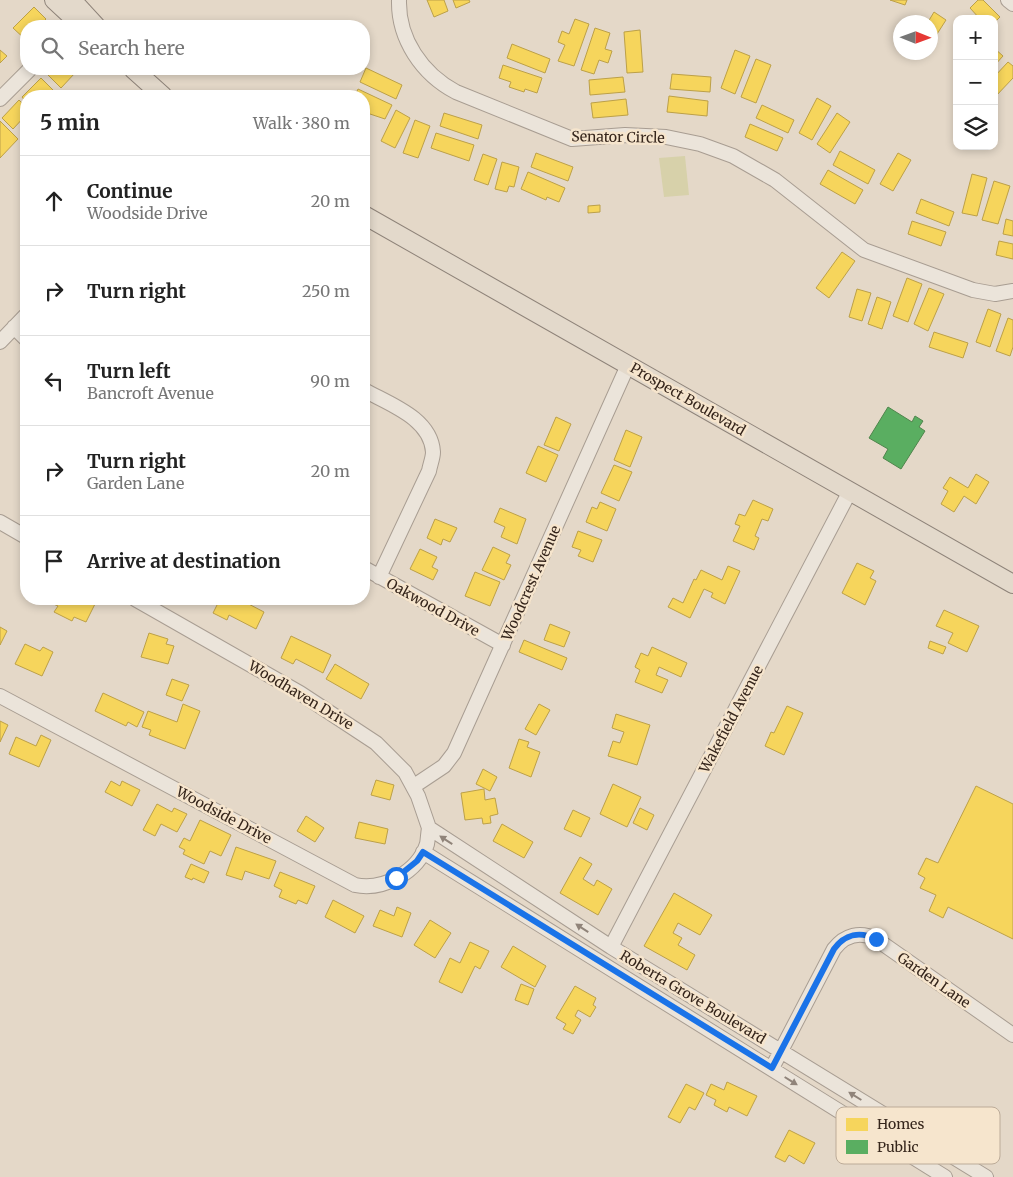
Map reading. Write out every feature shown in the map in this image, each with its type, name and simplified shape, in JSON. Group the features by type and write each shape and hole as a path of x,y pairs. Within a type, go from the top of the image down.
{"main road":[{"path":"54,0 78,20"},
{"path":"72,0 81,20"},
{"path":"139,75 156,90"},
{"name":"Prospect Boulevard","path":"370,217 1013,584"}],"street":[{"name":"Senator Circle","path":"399,0 400,16 413,52 424,69 444,86 456,92 572,139 625,135 666,137 700,144 751,165 774,180 864,250 973,290 995,294 1013,291"},
{"path":"1008,0 1013,4"},
{"path":"0,99 24,75"},
{"path":"0,342 20,321"},
{"path":"14,327 20,333"},
{"name":"Woodcrest Avenue","path":"414,786 444,766 454,753 628,365"},
{"path":"370,393 410,416 421,425 431,441 433,454 429,471 379,577"},
{"name":"Wakefield Avenue","path":"611,947 850,491"},
{"path":"0,522 20,534"},
{"name":"Oakwood Drive","path":"370,572 503,645"},
{"name":"Woodhaven Drive","path":"146,605 300,693 376,743 405,772 414,786 429,828"},
{"name":"Woodside Drive","path":"0,696 355,885 384,884 396,878 417,861 423,852 427,843 429,828"},
{"name":"Roberta Grove Boulevard","path":"429,828 611,947 873,1107"},
{"name":"Roberta Grove Boulevard","path":"423,852 836,1108"},
{"name":"Garden Lane","path":"781,1050 834,949 840,941 852,935 861,934 876,939 1013,1035"},
{"path":"772,1068 781,1050"},
{"name":"Roberta Grove Boulevard","path":"924,1164 945,1177"},
{"name":"Roberta Grove Boulevard","path":"965,1164 986,1177"}],"shaded area":[{"path":"685,156 689,195 664,197 659,158"}],"building: Homes":[{"path":"427,0 444,0 448,11 434,17"},
{"path":"453,0 469,0 470,2 456,8"},
{"path":"890,0 907,0 905,5"},
{"path":"978,0 983,0 998,15 976,15 970,8"},
{"path":"34,7 46,19 45,20 21,20"},
{"path":"934,12 946,20 938,32 938,15 932,15"},
{"path":"575,19 589,24 574,66 558,61 565,45 558,42 562,31 569,34"},
{"path":"20,21 20,34 13,28"},
{"path":"595,28 610,33 605,49 612,51 608,63 599,60 594,74 581,70"},
{"path":"640,30 643,72 627,73 624,32"},
{"path":"512,44 550,59 545,73 507,58"},
{"path":"0,50 7,56 0,63"},
{"path":"735,50 750,56 735,94 721,88"},
{"path":"998,52 1003,56 998,62"},
{"path":"756,59 771,65 756,103 741,97"},
{"path":"1008,62 1013,66 1013,78 998,94 998,73"},
{"path":"503,65 542,78 537,93 525,89 524,92 509,87 511,82 499,78"},
{"path":"370,70 402,85 396,99 360,82 363,75 370,75"},
{"path":"672,74 711,77 710,92 670,89"},
{"path":"48,75 73,75 61,88"},
{"path":"623,77 625,92 590,95 589,80"},
{"path":"41,78 53,90 29,90"},
{"path":"370,95 392,105 385,119 370,114"},
{"path":"669,96 708,101 707,116 667,112"},
{"path":"817,98 831,106 812,140 799,133"},
{"path":"626,99 628,115 593,118 591,103"},
{"path":"20,101 20,121 13,129 2,118"},
{"path":"762,105 794,120 788,133 756,118"},
{"path":"396,110 410,118 395,148 381,141"},
{"path":"444,113 482,125 478,139 440,126"},
{"path":"837,113 850,122 830,153 817,144"},
{"path":"415,120 430,126 418,158 403,153"},
{"path":"0,121 18,139 0,158"},
{"path":"750,124 783,138 777,151 745,137"},
{"path":"436,133 474,145 469,161 431,148"},
{"path":"840,151 875,170 868,184 833,165"},
{"path":"536,153 573,167 568,181 531,167"},
{"path":"898,153 911,160 893,191 880,184"},
{"path":"483,154 497,159 488,185 474,180"},
{"path":"502,162 519,167 514,187 509,186 507,192 495,189"},
{"path":"828,170 863,190 855,204 820,184"},
{"path":"528,172 565,188 559,202 547,197 546,200 521,189"},
{"path":"972,174 987,178 977,216 962,213"},
{"path":"994,181 1010,186 998,224 982,220"},
{"path":"921,199 954,212 949,226 916,213"},
{"path":"600,205 600,212 588,213 588,206"},
{"path":"1006,219 1013,221 1013,236 1003,234"},
{"path":"912,221 946,232 941,246 908,234"},
{"path":"999,241 1013,244 1013,259 996,255"},
{"path":"842,252 855,261 829,298 816,288"},
{"path":"907,278 922,284 908,322 893,316"},
{"path":"929,288 944,294 928,331 914,324"},
{"path":"857,289 871,293 862,321 849,317"},
{"path":"877,297 891,302 882,329 868,324"},
{"path":"988,309 1001,314 990,347 976,342"},
{"path":"1008,318 1013,320 1013,347 1010,356 996,351"},
{"path":"934,332 968,343 963,358 929,347"},
{"path":"556,417 571,424 559,451 544,445"},
{"path":"626,430 642,437 630,467 614,460"},
{"path":"538,446 558,455 546,482 526,473"},
{"path":"614,465 632,472 619,501 601,493"},
{"path":"976,474 989,482 976,504 964,496 954,512 941,504 948,491 943,488 950,477 968,488"},
{"path":"753,500 773,509 768,521 762,519 755,536 759,538 754,550 733,541 740,526 735,524 739,514 745,516"},
{"path":"600,502 616,509 607,531 586,522 592,507 597,509"},
{"path":"500,508 526,519 517,544 501,537 505,527 494,522"},
{"path":"435,519 457,528 450,542 443,539 441,545 427,538"},
{"path":"578,531 602,540 593,562 578,556 581,550 572,547"},
{"path":"493,547 510,555 506,563 511,565 504,580 482,570"},
{"path":"420,549 437,557 432,567 438,570 433,580 410,569"},
{"path":"857,563 874,571 870,578 876,581 865,605 842,593"},
{"path":"728,566 740,571 725,604 711,597 713,593 704,589 690,618 668,607 673,598 683,603 694,579 696,580 701,570 722,580"},
{"path":"475,572 500,582 490,606 465,596"},
{"path":"56,605 94,605 86,622 74,617 72,621 54,612 58,606"},
{"path":"217,605 251,605 264,612 256,629 229,615 227,620 213,613"},
{"path":"944,610 979,626 967,652 948,643 953,633 936,626"},
{"path":"550,624 570,632 564,647 544,640"},
{"path":"0,627 7,631 0,645"},
{"path":"149,633 168,639 166,644 174,646 168,664 141,657"},
{"path":"291,636 331,655 323,673 296,659 293,664 281,658"},
{"path":"524,640 567,658 562,670 519,652"},
{"path":"930,641 946,647 943,654 928,648"},
{"path":"25,644 40,651 43,647 53,652 42,676 15,664"},
{"path":"652,647 687,663 681,677 659,667 656,675 668,680 662,693 635,682 640,670 635,667 641,653 648,656"},
{"path":"335,664 369,684 361,699 326,679"},
{"path":"172,679 189,685 182,701 166,695"},
{"path":"103,693 144,712 137,727 128,722 126,726 95,711"},
{"path":"183,704 200,711 185,749 149,735 151,730 142,727 148,711 177,722"},
{"path":"539,704 550,710 536,735 525,729"},
{"path":"787,706 803,713 784,755 765,746 771,732 774,733"},
{"path":"616,714 650,725 637,765 608,756 613,741 620,743 624,732 612,728"},
{"path":"0,721 8,725 0,742"},
{"path":"41,735 51,740 39,767 9,754 16,737 36,746"},
{"path":"519,739 529,742 527,747 540,752 531,777 509,768"},
{"path":"483,769 497,777 490,791 476,784"},
{"path":"376,780 394,785 390,800 371,795"},
{"path":"111,781 120,786 122,781 140,790 132,806 105,792"},
{"path":"613,784 641,797 627,827 600,814"},
{"path":"976,786 1013,804 1013,939 948,907 943,918 929,911 936,895 920,888 925,878 918,874 926,858 938,863"},
{"path":"484,789 485,800 495,798 498,814 490,816 491,823 483,824 482,818 465,820 461,793"},
{"path":"157,804 172,812 174,808 187,814 177,832 161,824 155,836 143,830"},
{"path":"640,808 654,815 647,830 633,823"},
{"path":"573,810 590,818 581,837 564,829"},
{"path":"306,816 324,828 315,842 297,831"},
{"path":"200,820 231,835 221,856 210,851 204,864 183,854 185,850 179,847 184,838 190,841"},
{"path":"359,822 388,829 385,844 355,838"},
{"path":"502,824 533,842 524,858 493,841"},
{"path":"236,847 276,861 269,879 245,871 242,880 226,875"},
{"path":"580,857 592,864 583,879 594,886 597,880 612,889 598,915 560,893"},
{"path":"191,864 209,872 204,883 185,877"},
{"path":"280,872 315,886 307,904 298,900 296,904 279,897 282,890 274,886"},
{"path":"674,893 712,915 700,935 678,923 673,933 682,938 678,945 695,955 687,970 644,946"},
{"path":"333,900 364,916 355,933 325,917"},
{"path":"397,907 411,913 402,937 373,926 380,910 394,916"},
{"path":"430,920 451,933 435,958 414,945"},
{"path":"470,942 489,951 480,969 475,966 462,993 439,982 450,958 460,963"},
{"path":"513,946 546,966 535,987 501,967"},
{"path":"521,984 534,989 528,1005 515,1000"},
{"path":"575,986 596,998 593,1005 596,1007 590,1017 578,1010 575,1016 581,1020 573,1034 563,1029 566,1024 556,1018"},
{"path":"727,1082 757,1096 747,1116 729,1107 727,1112 714,1105 716,1100 706,1095 711,1084 724,1090"},
{"path":"686,1084 704,1093 695,1110 689,1107 680,1123 668,1117"},
{"path":"789,1130 815,1143 804,1164 789,1155 785,1162 775,1157"}],"building: Public":[{"path":"888,407 912,422 915,416 923,421 919,427 925,431 901,469 883,458 888,449 869,438"}],"route":[{"path":"396,878 417,861 423,852 772,1068 834,949 840,941 852,935 861,934 876,939"}]}
